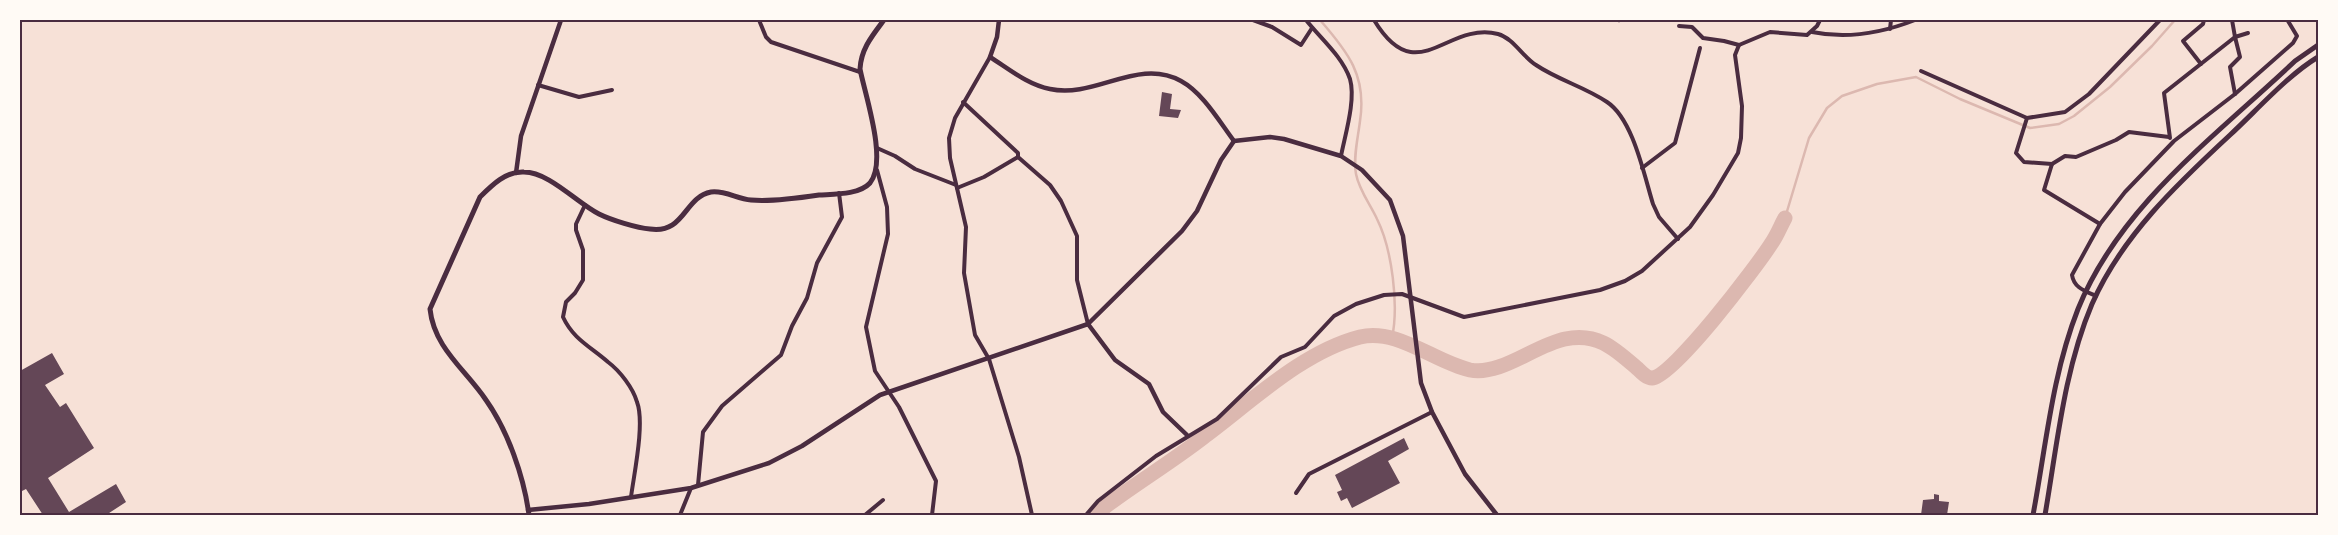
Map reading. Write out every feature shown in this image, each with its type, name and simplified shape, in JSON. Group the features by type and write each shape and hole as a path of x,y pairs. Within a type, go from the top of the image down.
{"main road":[{"path":"528,512 510,440 486,399 439,340 432,323 430,309 480,197 493,184 516,173 523,171 537,173 600,214 649,230 662,230 672,226 701,196 710,192 720,192 751,200 839,193 862,188 870,183 877,170 877,148 860,72 860,62 865,46 884,20"},
{"path":"2033,515 2060,367 2086,291 2114,242 2138,210 2197,152 2289,67 2318,45"},
{"path":"2045,515 2072,370 2082,334 2096,296 2124,249 2170,192 2275,93 2318,57"}],"street":[{"path":"516,173 521,136 561,20"},
{"path":"759,20 766,37 771,42 860,72"},
{"path":"999,20 997,37 990,57 963,102 949,138 950,158 966,226 964,273 974,334 989,359 1019,456 1032,515"},
{"path":"1253,20 1272,27 1301,45 1312,28"},
{"path":"1306,20 1340,61 1351,87 1348,121 1341,156"},
{"path":"1374,20 1400,50 1413,53 1477,34 1499,34 1508,39 1534,64 1554,76 1600,98 1614,108 1624,119 1659,217 1678,239"},
{"path":"1812,32 1820,20"},
{"path":"1890,29 1891,20"},
{"path":"1679,26 1692,27 1703,38 1739,46 1770,32 1803,35 1812,32 1863,34 1890,29 1915,20"},
{"path":"1921,71 2027,119 2065,112 2089,94 2160,20"},
{"path":"2201,64 2183,41 2203,24 2204,20"},
{"path":"2232,20 2240,57 2230,67 2235,94"},
{"path":"2096,296 2077,287 2073,281 2072,274 2100,224 2125,192 2174,141 2235,94 2293,43 2297,36 2288,21"},
{"path":"2169,137 2164,93 2235,37 2248,34"},
{"path":"1086,515 1098,501 1156,456 1187,435 1217,419 1282,357 1304,347 1334,316 1356,304 1384,295 1402,294 1464,317 1600,290 1625,281 1642,271 1678,239 1704,208 1738,153 1741,138 1742,106 1735,55 1739,46"},
{"path":"1642,168 1676,143 1700,48"},
{"path":"990,57 1021,77 1052,90 1090,88 1144,73 1167,75 1189,86 1234,141"},
{"path":"538,85 578,97 612,90"},
{"path":"963,102 1018,154 1018,157 1050,185 1061,201 1077,236 1077,280 1088,324 1116,360 1149,384 1163,412 1187,435"},
{"path":"2027,119 2016,153 2024,162 2052,164 2065,156 2076,157 2116,140 2128,132 2169,137 2174,141"},
{"path":"528,512 691,488 769,463 802,446 880,394 989,359 1088,324 1182,231 1197,211 1221,160 1234,141 1270,137 1284,138 1341,156 1362,170 1384,192 1398,220 1403,236 1421,383 1432,412 1465,474 1497,515"},
{"path":"877,148 895,156 915,169 956,187 984,177 1018,157"},
{"path":"2052,164 2044,190 2100,224"},
{"path":"877,170 887,207 888,234 866,327 875,371 899,407 936,481 932,515"},
{"path":"698,485 703,432 722,406 781,355 792,326 807,298 817,263 842,218 839,193"},
{"path":"585,205 576,224 576,230 583,250 583,280 580,287 566,302 563,317 575,336 619,372 637,401 639,410 637,460 631,497"},
{"path":"1296,493 1310,474 1432,412"},
{"path":"680,515 691,488"},
{"path":"865,515 882,500"}],"building":[{"path":"1162,92 1172,94 1170,109 1181,110 1178,118 1159,116"},
{"path":"52,353 64,374 45,385 60,407 66,403 94,448 48,478 69,512 116,484 126,502 106,515 43,515 26,489 20,492 20,371"},
{"path":"1404,438 1409,449 1388,461 1400,483 1352,508 1347,498 1341,501 1337,492 1342,490 1335,475"},
{"path":"1934,494 1939,495 1939,501 1949,502 1947,515 1921,515 1923,500 1934,499"}],"waterway":[{"path":"1320,20 1347,54 1358,78 1361,91 1355,168 1357,180 1374,213 1387,246 1393,277 1395,310 1392,338"},
{"path":"1785,218 1809,138 1827,108 1842,96 1877,84 1916,77 1960,99 2030,128 2059,124 2074,116 2110,87 2152,46 2175,20"},
{"path":"1097,515 1106,506 1193,445 1278,379 1318,354 1360,337 1388,337 1402,341 1456,366 1482,371 1494,369 1554,342 1577,337 1587,338 1605,344 1622,355 1645,375 1652,378 1663,373 1677,360 1714,319 1763,256 1785,218"}]}
